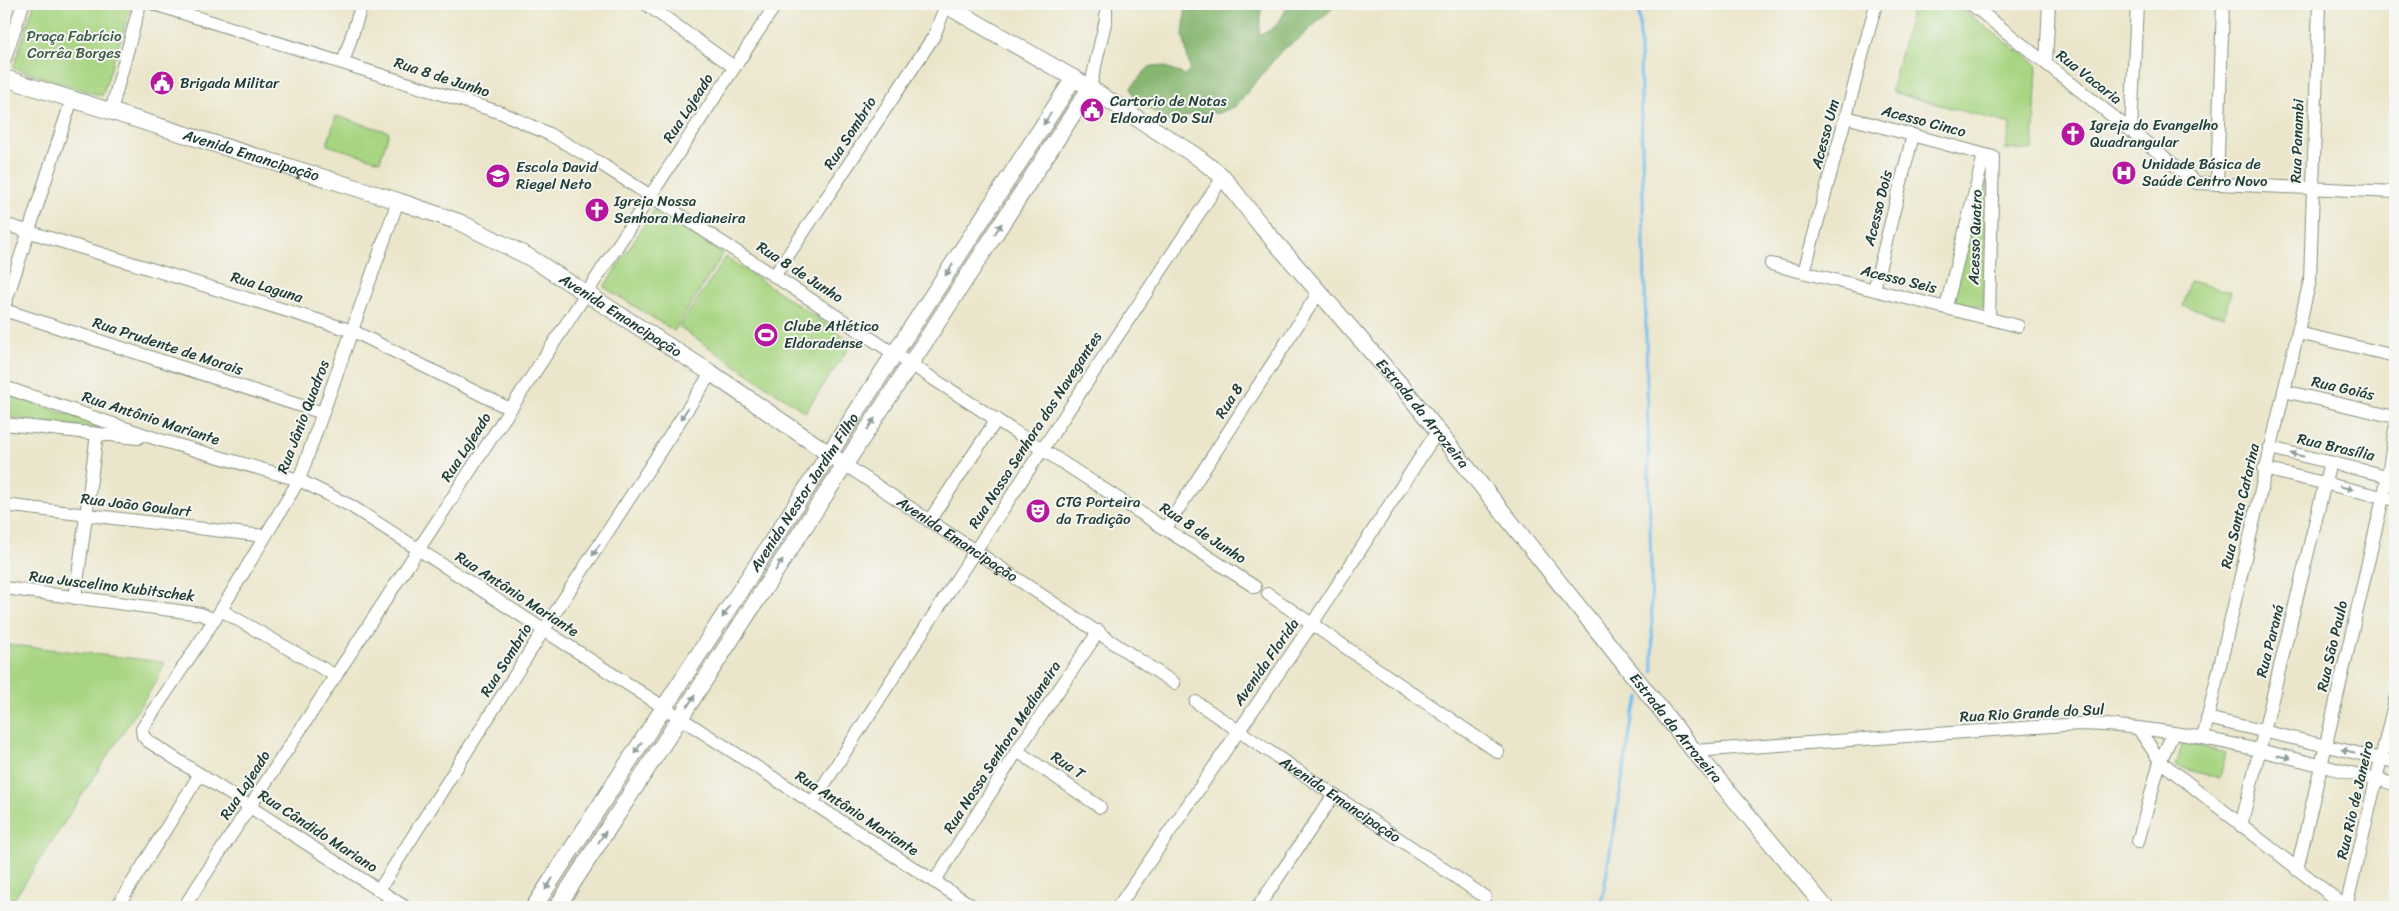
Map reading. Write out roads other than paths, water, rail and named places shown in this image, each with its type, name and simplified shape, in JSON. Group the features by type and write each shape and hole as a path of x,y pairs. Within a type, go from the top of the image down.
{"main road":[{"name":"Estrada da Arrozeira","path":"946,4 1090,88 1196,156 1222,177 1262,227 1404,389 1694,751 1825,907"},
{"name":"Avenida Emancipação","path":"4,78 398,201 459,222 529,257 711,373 844,464"},
{"name":"Avenida Nestor Jardim Filho","path":"534,907 1074,78"},
{"name":"Avenida Nestor Jardim Filho","path":"557,907 1090,88"},
{"path":"739,592 755,602"}],"street":[{"path":"4,61 23,4"},
{"path":"111,112 140,4"},
{"name":"Rua 8 de Junho","path":"154,4 502,113 565,143 775,275 1254,587"},
{"path":"343,63 362,4"},
{"path":"646,4 734,67"},
{"name":"Rua Lajeado","path":"184,907 776,4"},
{"name":"Rua Sombrio","path":"775,275 934,36 946,4"},
{"path":"1090,88 1106,19 1106,4"},
{"name":"Acesso Um","path":"1804,272 1876,4"},
{"name":"Rua Vacaria","path":"1971,4 2197,183 2395,192"},
{"path":"2046,63 2049,4"},
{"path":"2131,131 2137,4"},
{"path":"2217,184 2223,4"},
{"name":"Rua Panambi","path":"2310,280 2311,188 2318,4"},
{"path":"1074,78 1095,66"},
{"path":"4,308 72,99"},
{"name":"Acesso Cinco","path":"1846,117 1988,156"},
{"name":"Acesso Dois","path":"1874,289 1913,135"},
{"path":"1946,308 1988,156"},
{"name":"Acesso Quatro","path":"1988,156 1989,318"},
{"name":"Rua Nossa Senhora dos Navegantes","path":"812,803 975,551 1222,177"},
{"name":"Rua Jânio Quadros","path":"192,656 299,480 398,201"},
{"name":"Rua Laguna","path":"4,224 353,331 510,409"},
{"name":"Acesso Seis","path":"1771,264 2018,326"},
{"name":"Rua Santa Catarina","path":"2203,738 2264,469 2310,280"},
{"name":"Rua 8","path":"1166,528 1319,292"},
{"name":"Rua Prudente de Morais","path":"4,308 323,413"},
{"path":"2298,332 2395,356"},
{"name":"Rua Sombrio","path":"380,890 543,631 711,373"},
{"name":"Rua Antônio Mariante","path":"4,388 160,440 299,480 351,506 974,907"},
{"name":"Rua Goiás","path":"2284,391 2395,417"},
{"path":"928,521 997,420"},
{"path":"4,424 160,440"},
{"name":"Rua São Paulo","path":"2297,870 2321,766 2389,498 2395,429"},
{"name":"Avenida Florida","path":"1118,907 1312,624 1437,432"},
{"path":"75,598 98,434"},
{"name":"Rua Brasília","path":"2270,448 2392,477"},
{"name":"Rua Paraná","path":"2242,826 2330,462"},
{"name":"Avenida Emancipação","path":"844,464 1174,683"},
{"path":"2264,469 2389,498"},
{"name":"Rua João Goulart","path":"4,505 264,536"},
{"name":"Rua Juscelino Kubitschek","path":"4,588 218,615 336,676"},
{"path":"1268,594 1498,752"},
{"name":"Rua Nossa Senhora Medianeira","path":"934,882 1017,751 1099,632"},
{"name":"Rua Cândido Mariano","path":"192,656 142,729 148,741 405,907"},
{"name":"Rua Rio de Janeiro","path":"2346,907 2395,700"},
{"name":"Avenida Emancipação","path":"1196,702 1485,897"},
{"path":"2208,718 2395,762"},
{"name":"Rua Rio Grande do Sul","path":"1694,751 2079,724 2121,725 2203,738 2395,784"},
{"path":"2138,728 2160,761 2346,907"},
{"path":"2138,842 2160,761 2173,734"},
{"name":"Rua T","path":"1017,751 1100,807"},
{"path":"117,907 200,774"},
{"path":"1258,907 1334,796"}],"waterway":[{"path":"1639,4 1653,671"},
{"path":"1601,907 1633,714 1640,697"}],"place":[{"name":"Brigada Militar","path":"162,83"},
{"name":"Cartorio de Notas Eldorado Do Sul","path":"1092,110"},
{"name":"Igreja do Evangelho Quadrangular","path":"2073,134"},
{"name":"Unidade Básica de Saúde Centro Novo","path":"2124,173"},
{"name":"Escola David Riegel Neto","path":"498,176"},
{"name":"Igreja Nossa Senhora Medianeira","path":"597,210"},
{"name":"Clube Atlético Eldoradense","path":"766,335"},
{"name":"CTG Porteira da Tradição","path":"1038,511"}],"park label":[{"name":"Praça Fabrício Corrêa Borges","path":"74,44"}]}
